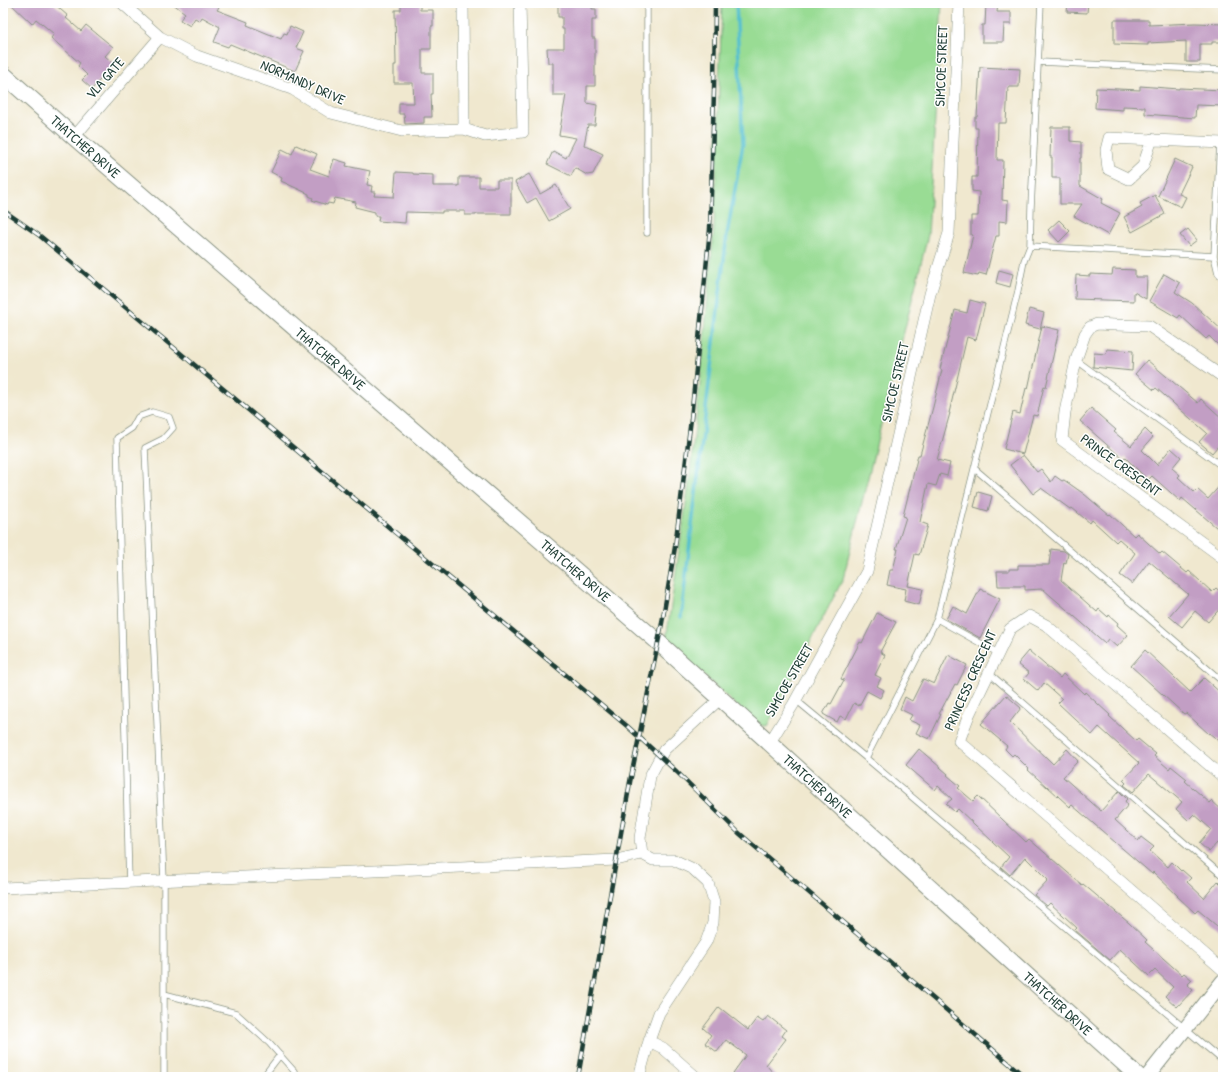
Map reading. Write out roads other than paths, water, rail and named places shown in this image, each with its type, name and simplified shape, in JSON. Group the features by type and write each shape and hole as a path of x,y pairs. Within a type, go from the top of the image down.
{"main road":[{"name":"THATCHER DRIVE","path":"3,74 633,620 770,742 1139,1077"}],"street":[{"name":"NORMANDY DRIVE","path":"122,3 160,38 197,56 292,89 331,113 402,131 464,129 485,136 523,132 520,3"},
{"path":"463,3 464,129"},
{"name":"SIMCOE STREET","path":"770,742 796,700 867,571 930,294 949,233 959,3"},
{"name":"VLA GATE","path":"74,137 160,38"},
{"path":"1152,139 1143,166 1129,179 1108,169 1106,150 1109,138 1152,139 1221,143"},
{"name":"PRINCE CRESCENT","path":"1223,377 1149,326 1097,324 1090,327 1085,334 1076,360 1065,412 1062,440 1223,558"},
{"name":"PRINCESS CRESCENT","path":"1223,777 1046,625 1029,616 1010,629 958,741 1223,970"},
{"path":"642,854 640,838 650,776 664,750 721,698"},
{"path":"3,888 616,860 642,854 653,860 674,860 693,869 708,883 714,902 714,923 706,942 659,1013 639,1077"},
{"path":"1147,1077 1223,981"},
{"path":"649,1041 663,1048 696,1077"}],"lane":[{"path":"647,3 647,233"},
{"path":"866,758 937,619 975,469 1024,261 1030,246 1041,3"},
{"path":"1039,62 1223,70"},
{"path":"1221,143 1214,256 1218,273 1223,278"},
{"path":"1030,246 1214,256"},
{"path":"1076,360 1223,468"},
{"path":"129,883 117,438 132,428 138,418 152,412 169,417 173,428 163,439 145,448 164,881 164,1077"},
{"path":"975,469 1223,682"},
{"path":"937,619 998,653"},
{"path":"989,673 1223,876"},
{"path":"796,700 1223,1061"},
{"path":"164,994 236,1014 269,1043 294,1071"},
{"path":"263,1077 280,1055"}],"waterway":[{"path":"681,617 727,234 743,144 736,3"}],"railway":[{"path":"578,1077 630,782 662,623 675,547 691,419 710,229 715,3"},
{"path":"3,210 40,236 627,726 677,772 739,833 1025,1077"}]}
